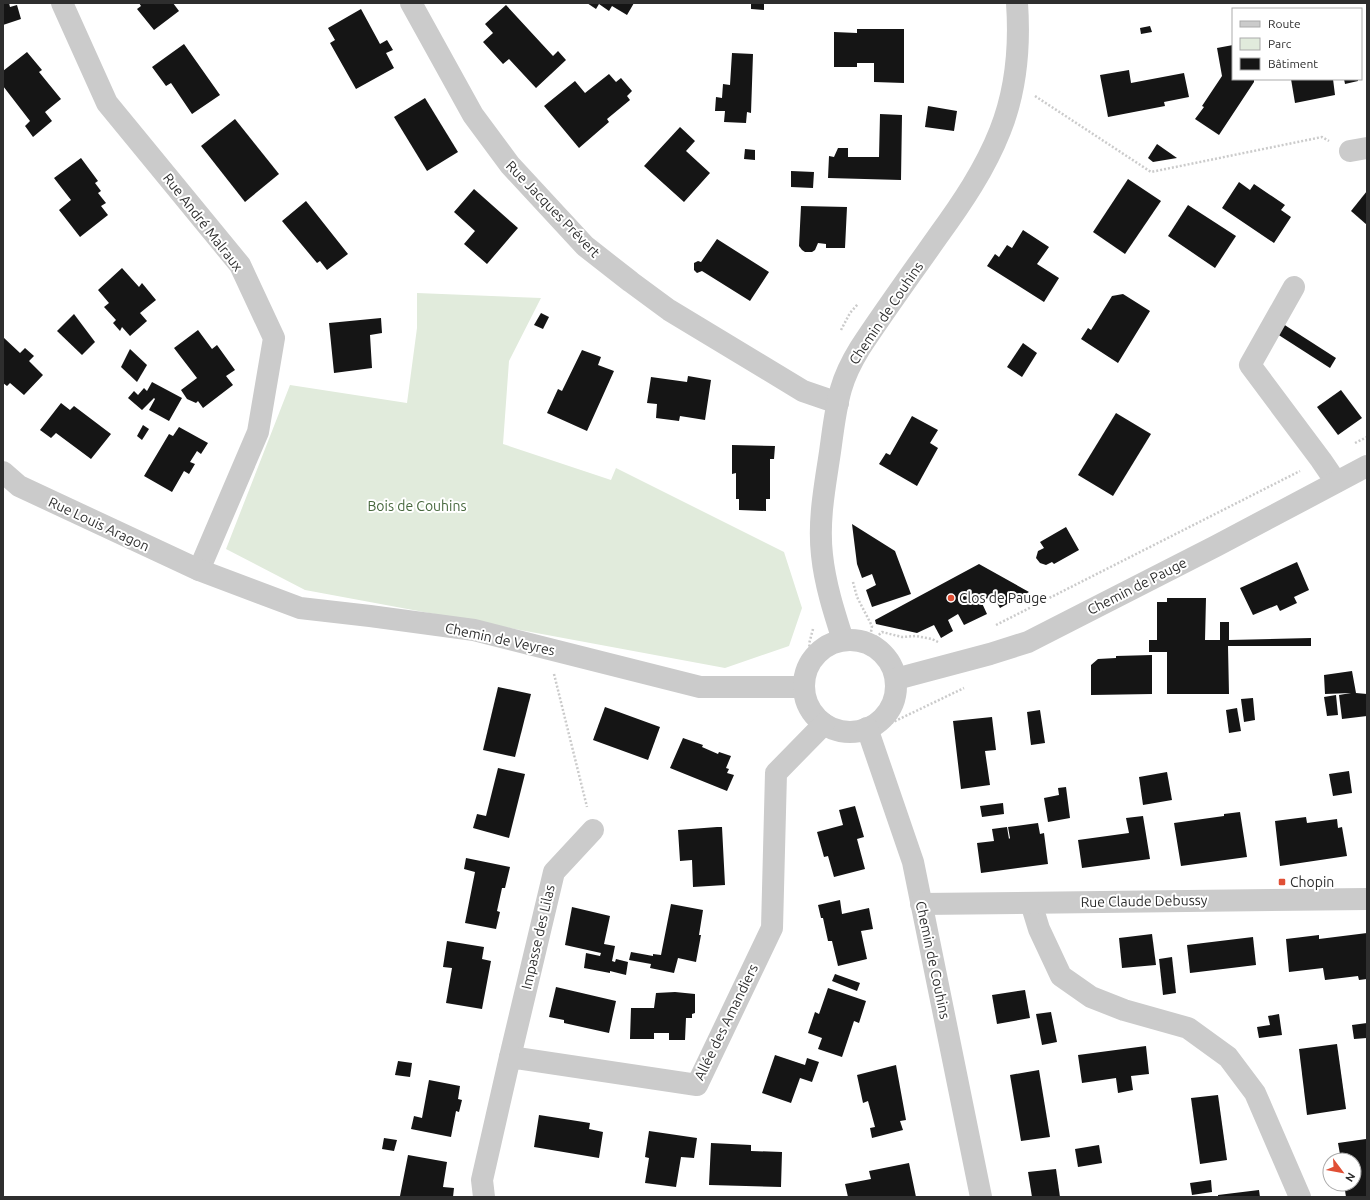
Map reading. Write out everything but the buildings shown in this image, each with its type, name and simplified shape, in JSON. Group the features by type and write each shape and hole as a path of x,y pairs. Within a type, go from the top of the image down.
{"street":[{"name":"Rue André Malraux","path":"62,3 107,103 240,265 274,338 258,432 199,570"},
{"name":"Rue Jacques Prévert","path":"411,3 474,115 510,165 585,246 670,310 803,391 838,403"},
{"name":"Chemin de Couhins","path":"843,640 830,599 824,572 820,538 821,517 838,403 843,382 850,365 860,348 958,208 987,161 1009,104 1014,81 1018,52 1018,3"},
{"path":"1294,287 1250,365 1336,482"},
{"name":"Chemin de Pauge","path":"896,679 990,654 1028,642 1216,546 1367,466"},
{"name":"Rue Louis Aragon","path":"3,472 19,486 199,570"},
{"name":"Chemin de Veyres","path":"199,570 300,608 474,630 700,687 804,687"},
{"path":"843,640 860,641 869,644 879,650 887,658 893,668 896,679 896,694 890,709 881,720 867,728 853,732 838,730 824,724 814,714 810,707 804,687 806,672 813,659 821,650 843,640"},
{"name":"Allée des Amandiers","path":"510,1057 697,1085 772,928 776,773 824,724"},
{"name":"Chemin de Couhins","path":"867,728 913,862 981,1197"},
{"name":"Impasse des Lilas","path":"510,1057 554,872 593,830"},
{"name":"Rue Claude Debussy","path":"921,904 1367,899"},
{"path":"1031,903 1039,929 1061,976 1091,996 1124,1010 1188,1028 1228,1057 1255,1092 1300,1197"},
{"path":"484,1197 482,1180 510,1057"}],"path":[{"path":"1030,93 1151,172 1322,137 1358,149"},
{"path":"1354,443 1367,437"},
{"path":"990,628 1321,460"},
{"path":"852,577 858,597 872,626 869,644"},
{"path":"869,644 882,632 902,637 916,636 932,639 940,643"},
{"path":"548,649 593,830"}],"green space":[{"name":"Bois de Couhins","path":"417,293 541,298 509,361 503,444 611,480 616,468 784,552 802,608 789,646 725,668 305,590 226,549 290,385 407,403 417,328"}],"place":[{"name":"Clos de Pauge","path":"951,598"},
{"name":"Chopin","path":"1282,882"}]}
